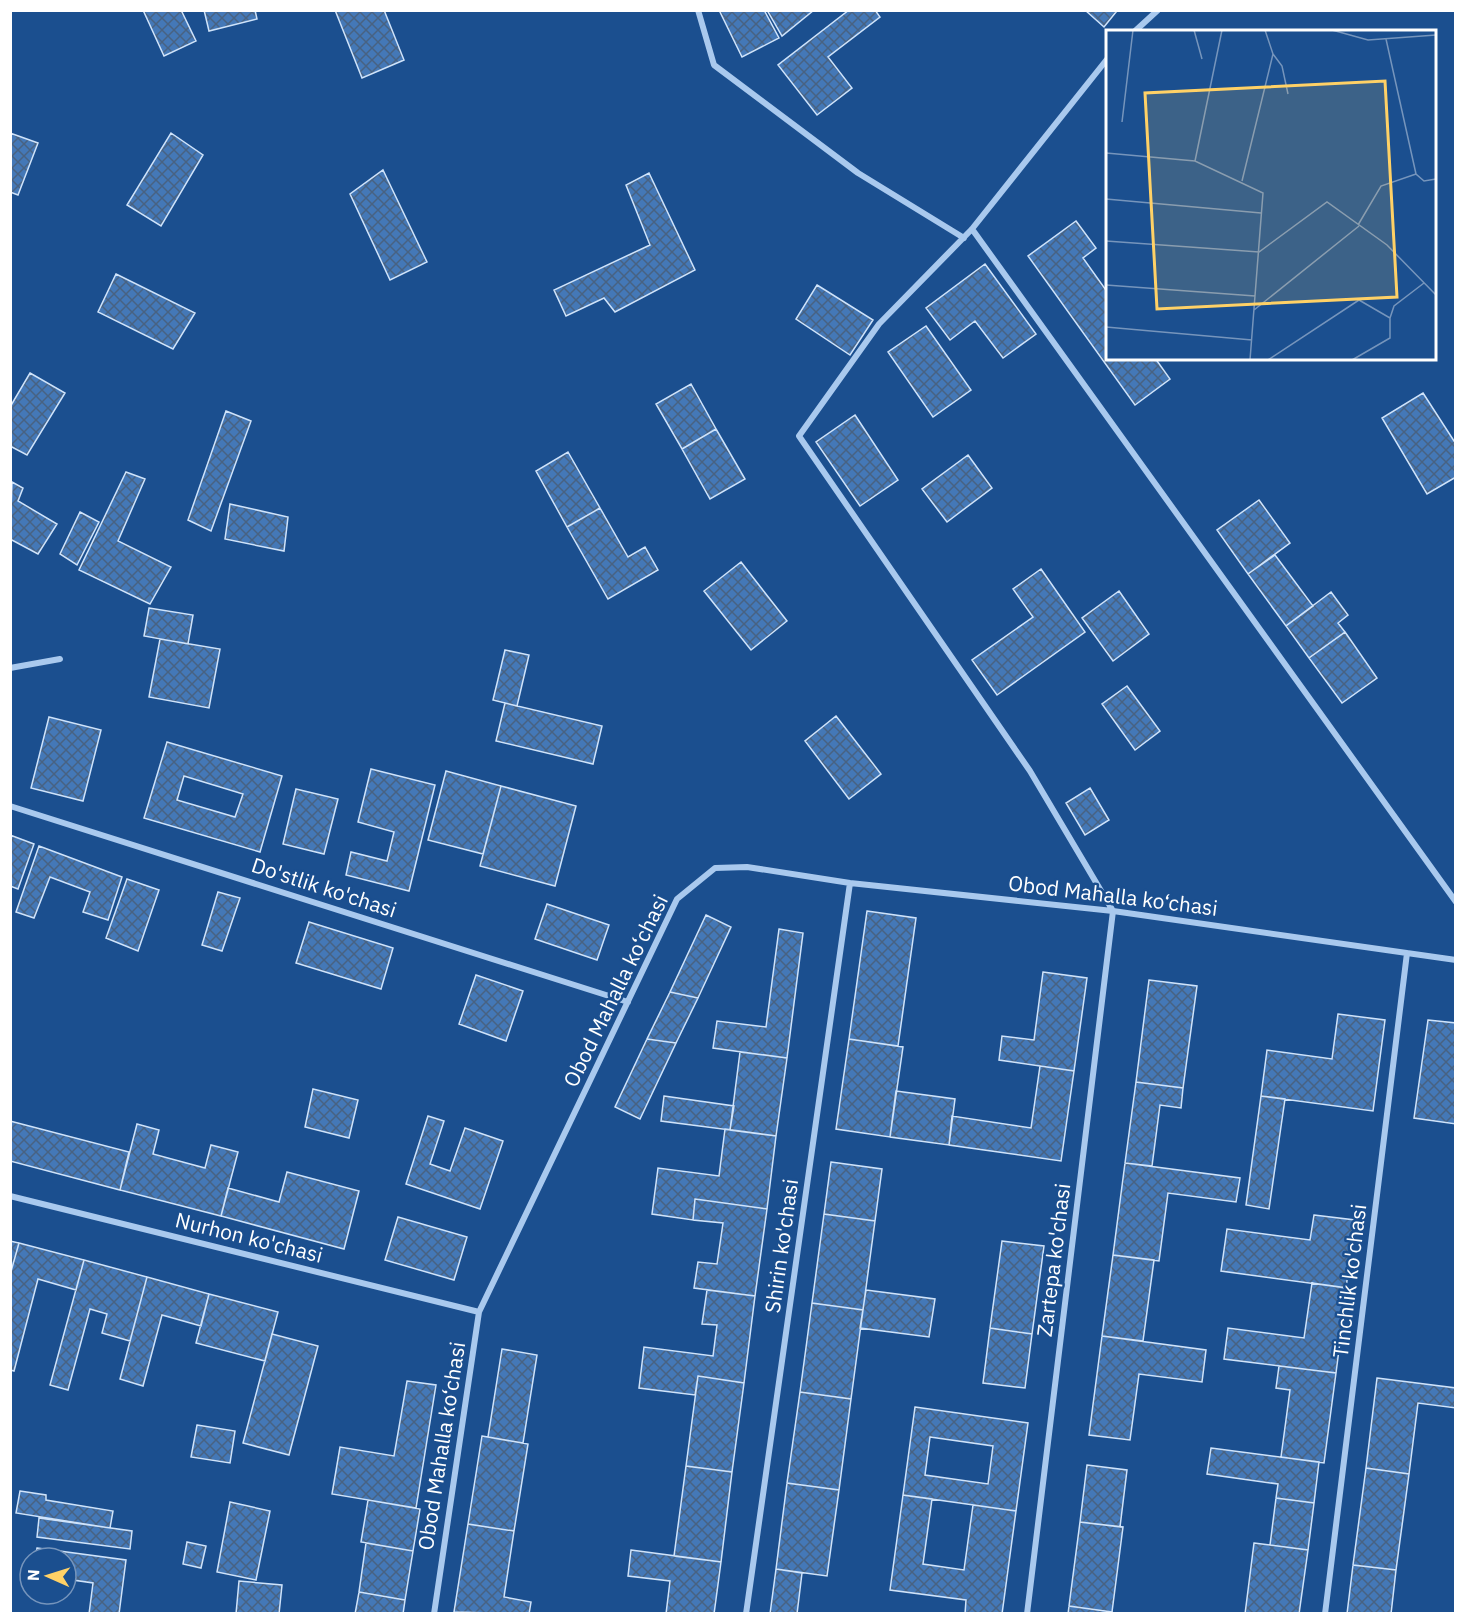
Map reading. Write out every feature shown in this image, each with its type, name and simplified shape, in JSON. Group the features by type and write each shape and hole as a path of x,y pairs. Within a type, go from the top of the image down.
{"street":[{"path":"698,10 714,65 858,173 964,238"},
{"path":"1136,30 1158,10"},
{"path":"1106,59 972,229 879,324 799,436 1030,771 1113,910"},
{"path":"972,229 1455,902"},
{"path":"10,668 60,659"},
{"name":"Do'stlik ko'chasi","path":"10,806 628,1002"},
{"name":"Obod Mahalla ko‘chasi","path":"434,1614 479,1312 677,899 715,868 747,867 849,884 1113,910 1455,960"},
{"name":"Shirin ko'chasi","path":"746,1614 849,884"},
{"name":"Zartepa ko'chasi","path":"1027,1614 1113,910"},
{"name":"Tinchlik ko'chasi","path":"1325,1614 1407,953"},
{"name":"Nurhon ko'chasi","path":"10,1196 479,1312"}],"building":[{"path":"143,10 181,10 196,41 164,56"},
{"path":"204,10 255,10 257,19 209,31"},
{"path":"335,10 384,10 404,60 362,78"},
{"path":"719,10 764,10 779,38 742,57"},
{"path":"767,10 814,10 782,36"},
{"path":"849,10 875,10 880,17 828,57 852,88 817,115 778,65"},
{"path":"1085,10 1114,10 1116,12 1104,27"},
{"path":"10,133 38,143 18,195 10,192"},
{"path":"171,133 203,155 161,226 127,205"},
{"path":"383,170 427,262 390,280 350,194"},
{"path":"649,173 695,270 615,312 604,298 566,316 554,290 650,245 626,185"},
{"path":"1076,221 1096,248 1083,258 1106,290 1106,360 1156,360 1170,379 1135,405 1028,256"},
{"path":"985,264 1036,334 1003,358 975,321 950,340 926,308"},
{"path":"116,274 195,313 173,349 98,312"},
{"path":"817,285 873,320 850,355 796,319"},
{"path":"926,326 971,390 933,417 888,352"},
{"path":"30,373 65,393 27,455 10,446 10,407"},
{"path":"691,384 716,429 682,449 656,404"},
{"path":"1423,393 1456,444 1456,477 1427,494 1382,418"},
{"path":"226,411 251,421 211,531 188,520"},
{"path":"855,415 898,480 860,506 816,442"},
{"path":"716,429 745,479 710,499 682,449"},
{"path":"568,452 600,508 567,527 536,471"},
{"path":"968,455 992,488 947,522 922,489"},
{"path":"126,472 145,479 118,541 171,567 150,604 79,570"},
{"path":"12,482 23,488 18,501 57,524 38,554 10,539"},
{"path":"1259,500 1290,543 1248,574 1217,530"},
{"path":"230,504 288,517 284,551 225,539"},
{"path":"600,508 628,557 645,547 658,570 608,599 567,527"},
{"path":"80,512 99,522 77,565 60,554"},
{"path":"1275,555 1313,606 1286,626 1248,574"},
{"path":"741,562 787,621 751,650 704,591"},
{"path":"1041,569 1085,632 997,695 972,660 1033,617 1013,589"},
{"path":"1119,591 1149,634 1113,661 1082,618"},
{"path":"1331,592 1348,615 1338,623 1345,632 1309,658 1286,626"},
{"path":"149,608 193,615 188,644 144,636"},
{"path":"1345,632 1377,678 1342,703 1309,658"},
{"path":"160,639 220,649 209,708 149,697"},
{"path":"505,650 529,655 517,706 493,700"},
{"path":"1127,686 1160,731 1135,750 1102,704"},
{"path":"505,703 602,726 593,764 496,741"},
{"path":"836,716 881,774 849,799 805,741"},
{"path":"49,717 101,730 83,801 31,788"},
{"path":"167,742 282,776 260,852 144,818","holes":["184,776 243,794 235,817 177,800"]},
{"path":"371,769 435,785 409,891 346,875 351,852 387,861 394,832 358,822"},
{"path":"446,771 501,786 483,854 428,840"},
{"path":"501,786 576,806 555,886 480,866"},
{"path":"1090,788 1109,820 1085,835 1066,803"},
{"path":"296,789 338,799 324,854 283,844"},
{"path":"10,835 34,844 18,889 10,886"},
{"path":"39,846 122,877 108,920 83,912 90,892 50,877 34,918 16,912"},
{"path":"127,879 159,890 138,951 106,938"},
{"path":"218,892 240,898 222,951 202,945"},
{"path":"547,904 609,925 597,960 535,939"},
{"path":"867,911 916,918 898,1046 849,1039"},
{"path":"706,915 731,927 698,998 670,992"},
{"path":"309,922 393,948 381,989 296,963"},
{"path":"779,929 803,933 787,1058 713,1048 717,1021 766,1027"},
{"path":"1043,972 1087,978 1074,1071 999,1060 1002,1036 1034,1040"},
{"path":"476,975 523,991 506,1041 459,1024"},
{"path":"1149,980 1197,986 1183,1088 1136,1082"},
{"path":"670,992 698,998 676,1043 647,1039"},
{"path":"1338,1014 1385,1020 1373,1111 1261,1096 1267,1050 1332,1059"},
{"path":"1428,1020 1456,1023 1456,1124 1414,1118"},
{"path":"647,1039 676,1043 640,1119 615,1107"},
{"path":"849,1039 903,1047 890,1137 836,1129"},
{"path":"740,1052 787,1058 776,1136 730,1130"},
{"path":"1040,1066 1074,1071 1061,1161 949,1145 952,1116 1031,1128"},
{"path":"1136,1082 1183,1088 1181,1108 1160,1105 1152,1166 1125,1163"},
{"path":"313,1089 358,1100 349,1138 305,1127"},
{"path":"896,1091 955,1099 949,1145 890,1137"},
{"path":"664,1096 734,1106 730,1130 661,1121"},
{"path":"1261,1096 1285,1099 1269,1209 1246,1205"},
{"path":"428,1116 444,1121 430,1164 450,1171 465,1128 503,1141 480,1209 406,1184"},
{"path":"10,1121 129,1152 120,1190 10,1161"},
{"path":"137,1124 159,1130 153,1154 205,1168 211,1145 238,1152 221,1216 120,1190"},
{"path":"725,1129 776,1136 767,1209 695,1199 693,1220 652,1214 658,1168 719,1176"},
{"path":"831,1162 882,1169 875,1221 824,1214"},
{"path":"1125,1163 1240,1178 1236,1202 1168,1193 1159,1261 1113,1255"},
{"path":"287,1172 359,1191 344,1249 221,1216 228,1188 279,1202"},
{"path":"695,1199 767,1209 755,1296 694,1288 698,1262 717,1264 723,1223 693,1220"},
{"path":"824,1214 875,1221 863,1310 812,1303"},
{"path":"1314,1215 1355,1220 1346,1288 1221,1271 1227,1229 1310,1240"},
{"path":"398,1217 467,1237 454,1280 385,1260"},
{"path":"10,1241 19,1243 10,1275"},
{"path":"1002,1241 1044,1246 1032,1334 990,1328"},
{"path":"19,1243 84,1260 76,1290 38,1279 14,1371 10,1370 10,1275"},
{"path":"1113,1255 1154,1260 1143,1341 1102,1336"},
{"path":"84,1260 147,1277 130,1341 102,1333 107,1314 90,1309 68,1390 50,1385"},
{"path":"147,1277 209,1294 201,1326 162,1315 143,1386 120,1379"},
{"path":"1312,1283 1347,1288 1336,1373 1224,1359 1228,1328 1304,1338"},
{"path":"707,1290 755,1296 744,1383 698,1376 695,1395 639,1388 644,1347 713,1356 717,1325 702,1324"},
{"path":"866,1290 935,1299 929,1337 860,1328"},
{"path":"209,1294 278,1312 265,1361 196,1343"},
{"path":"812,1303 863,1310 851,1399 800,1392"},
{"path":"990,1328 1032,1334 1025,1388 983,1383"},
{"path":"272,1334 318,1346 289,1455 243,1443"},
{"path":"1102,1336 1206,1350 1202,1382 1139,1374 1130,1440 1089,1435"},
{"path":"502,1349 537,1355 523,1443 488,1437"},
{"path":"1279,1366 1336,1373 1324,1463 1281,1457 1290,1390 1276,1388"},
{"path":"698,1376 744,1383 732,1472 686,1466"},
{"path":"1377,1378 1456,1388 1456,1408 1418,1403 1409,1474 1366,1468"},
{"path":"407,1381 436,1385 416,1508 332,1494 340,1447 394,1456"},
{"path":"800,1392 851,1399 839,1490 787,1483"},
{"path":"915,1407 1028,1423 1016,1511 903,1495","holes":["930,1437 993,1446 988,1484 925,1475"]},
{"path":"197,1425 235,1431 230,1463 191,1457"},
{"path":"482,1436 528,1444 514,1531 468,1524"},
{"path":"1211,1448 1319,1462 1314,1503 1276,1498 1278,1484 1207,1474"},
{"path":"1087,1465 1127,1470 1120,1527 1080,1522"},
{"path":"686,1466 732,1472 721,1562 674,1556"},
{"path":"1366,1468 1409,1474 1396,1570 1353,1565"},
{"path":"787,1483 839,1490 827,1576 776,1569"},
{"path":"20,1491 46,1495 46,1500 113,1511 110,1528 16,1513"},
{"path":"903,1495 932,1499 923,1564 964,1570 973,1505 1016,1511 1002,1614 965,1614 966,1600 890,1590"},
{"path":"1276,1498 1314,1503 1308,1550 1270,1545"},
{"path":"368,1500 420,1509 413,1551 361,1542"},
{"path":"230,1502 270,1511 256,1580 217,1572"},
{"path":"39,1518 132,1531 130,1549 37,1537"},
{"path":"1080,1522 1123,1527 1112,1612 1069,1606"},
{"path":"468,1524 514,1531 504,1597 531,1602 529,1614 454,1612"},
{"path":"187,1542 206,1546 201,1568 183,1564"},
{"path":"366,1543 413,1551 405,1600 359,1592"},
{"path":"1254,1543 1308,1550 1299,1614 1245,1614"},
{"path":"631,1550 721,1562 714,1614 666,1614 670,1581 628,1576"},
{"path":"78,1554 126,1560 119,1614 89,1614 93,1583 78,1581"},
{"path":"1353,1565 1396,1570 1391,1614 1347,1614"},
{"path":"776,1569 802,1573 797,1614 770,1614"},
{"path":"239,1581 282,1585 279,1614 236,1614"},
{"path":"359,1592 405,1600 403,1614 355,1614"},
{"path":"1069,1606 1112,1612 1111,1614 1068,1614"}]}
